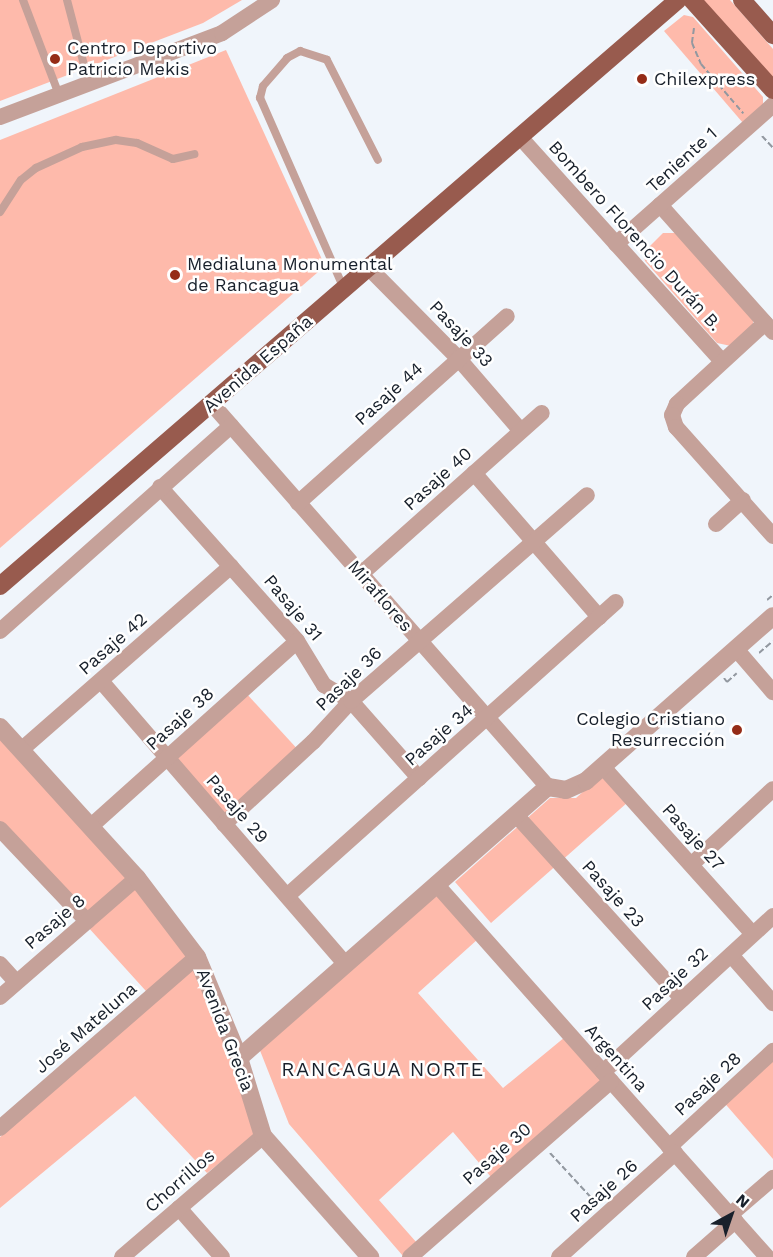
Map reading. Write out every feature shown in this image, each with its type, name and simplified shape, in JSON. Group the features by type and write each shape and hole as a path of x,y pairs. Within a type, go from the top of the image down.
{"main road":[{"name":"Avenida España","path":"0,586 678,0"},
{"path":"692,0 773,90"},
{"path":"742,0 773,35"}],"street":[{"path":"0,117 222,33 272,0"},
{"name":"Teniente 1","path":"616,244 773,105"},
{"name":"Bombero Florencio Durán B.","path":"520,137 722,361"},
{"path":"660,205 769,327 722,361 677,404 672,415 676,427 773,536"},
{"name":"Pasaje 33","path":"369,268 458,358 521,431"},
{"name":"Pasaje 44","path":"298,503 507,316"},
{"name":"Miraflores","path":"212,404 548,787"},
{"name":"Pasaje 40","path":"361,574 542,412"},
{"name":"Avenida España","path":"0,632 231,426"},
{"path":"474,473 599,617"},
{"name":"Pasaje 31","path":"160,487 297,641 324,685 351,701 419,778"},
{"name":"Pasaje 36","path":"224,824 313,742 351,701 587,495"},
{"path":"716,524 743,500"},
{"name":"Pasaje 42","path":"21,750 231,566"},
{"name":"Pasaje 34","path":"286,896 616,602"},
{"path":"239,1058 344,963 548,787 573,788 603,767 773,616"},
{"name":"Pasaje 38","path":"90,827 297,641"},
{"path":"736,649 773,692"},
{"name":"Pasaje 29","path":"100,681 344,963"},
{"name":"Avenida Grecia","path":"0,727 137,878 197,957 239,1058 263,1136 370,1257"},
{"name":"Pasaje 27","path":"603,767 753,934"},
{"path":"692,864 773,789"},
{"name":"Pasaje 23","path":"516,815 682,999"},
{"path":"0,829 87,921"},
{"name":"Pasaje 8","path":"0,997 137,878"},
{"name":"Argentina","path":"436,884 767,1257"},
{"name":"Pasaje 32","path":"607,1076 682,999 773,916"},
{"path":"731,955 773,1003"},
{"name":"José Mateluna","path":"0,1128 197,957"},
{"path":"0,964 16,982"},
{"name":"Pasaje 28","path":"672,1150 773,1051"},
{"name":"Pasaje 30","path":"410,1257 540,1143 607,1076"},
{"name":"Chorrillos","path":"122,1257 263,1136"},
{"name":"Pasaje 26","path":"559,1257 607,1215 672,1150"},
{"path":"694,1257 773,1178"},
{"path":"179,1208 222,1257"}],"lane":[{"path":"23,0 59,96"},
{"path":"67,0 89,84"},
{"path":"344,289 260,98 263,86 286,58 300,51 327,60 378,160"},
{"path":"0,212 21,180 36,168 82,147 116,140 138,142 173,159 194,154"}],"path":[{"path":"694,28 692,42 701,64 773,148"},
{"path":"540,1143 607,1215"}],"shaded area":[{"name":"Centro Deportivo Patricio Mekis","path":"0,0 242,0 203,23 0,101"},
{"path":"701,0 730,0 773,49 773,80"},
{"path":"684,15 693,17 763,97 763,106 743,123 664,31"},
{"name":"Centro Deportivo Patricio Mekis","path":"226,50 325,266 0,548 0,140"},
{"path":"663,233 679,233 753,320 753,325 731,346 717,343 645,261 643,253"},
{"path":"246,693 301,753 226,820 172,757"},
{"path":"0,739 138,889 191,957 258,1133 207,1173 135,1096 0,1208 0,1137 155,1001 0,830"},
{"path":"603,774 628,802 491,923 455,882 550,798 576,798"},
{"path":"436,892 478,939 418,993 503,1088 565,1037 603,1080 491,1177 453,1132 379,1200 417,1243 403,1256 289,1124 259,1048"},
{"path":"773,1051 773,1159 721,1099"}],"place":[{"name":"Centro Deportivo Patricio Mekis","path":"55,59"},
{"name":"Chilexpress","path":"642,79"},
{"name":"Medialuna Monumental de Rancagua","path":"175,275"},
{"name":"Colegio Cristiano Resurrección","path":"737,730"}],"district":[{"name":"RANCAGUA NORTE","path":"383,1069"}]}
